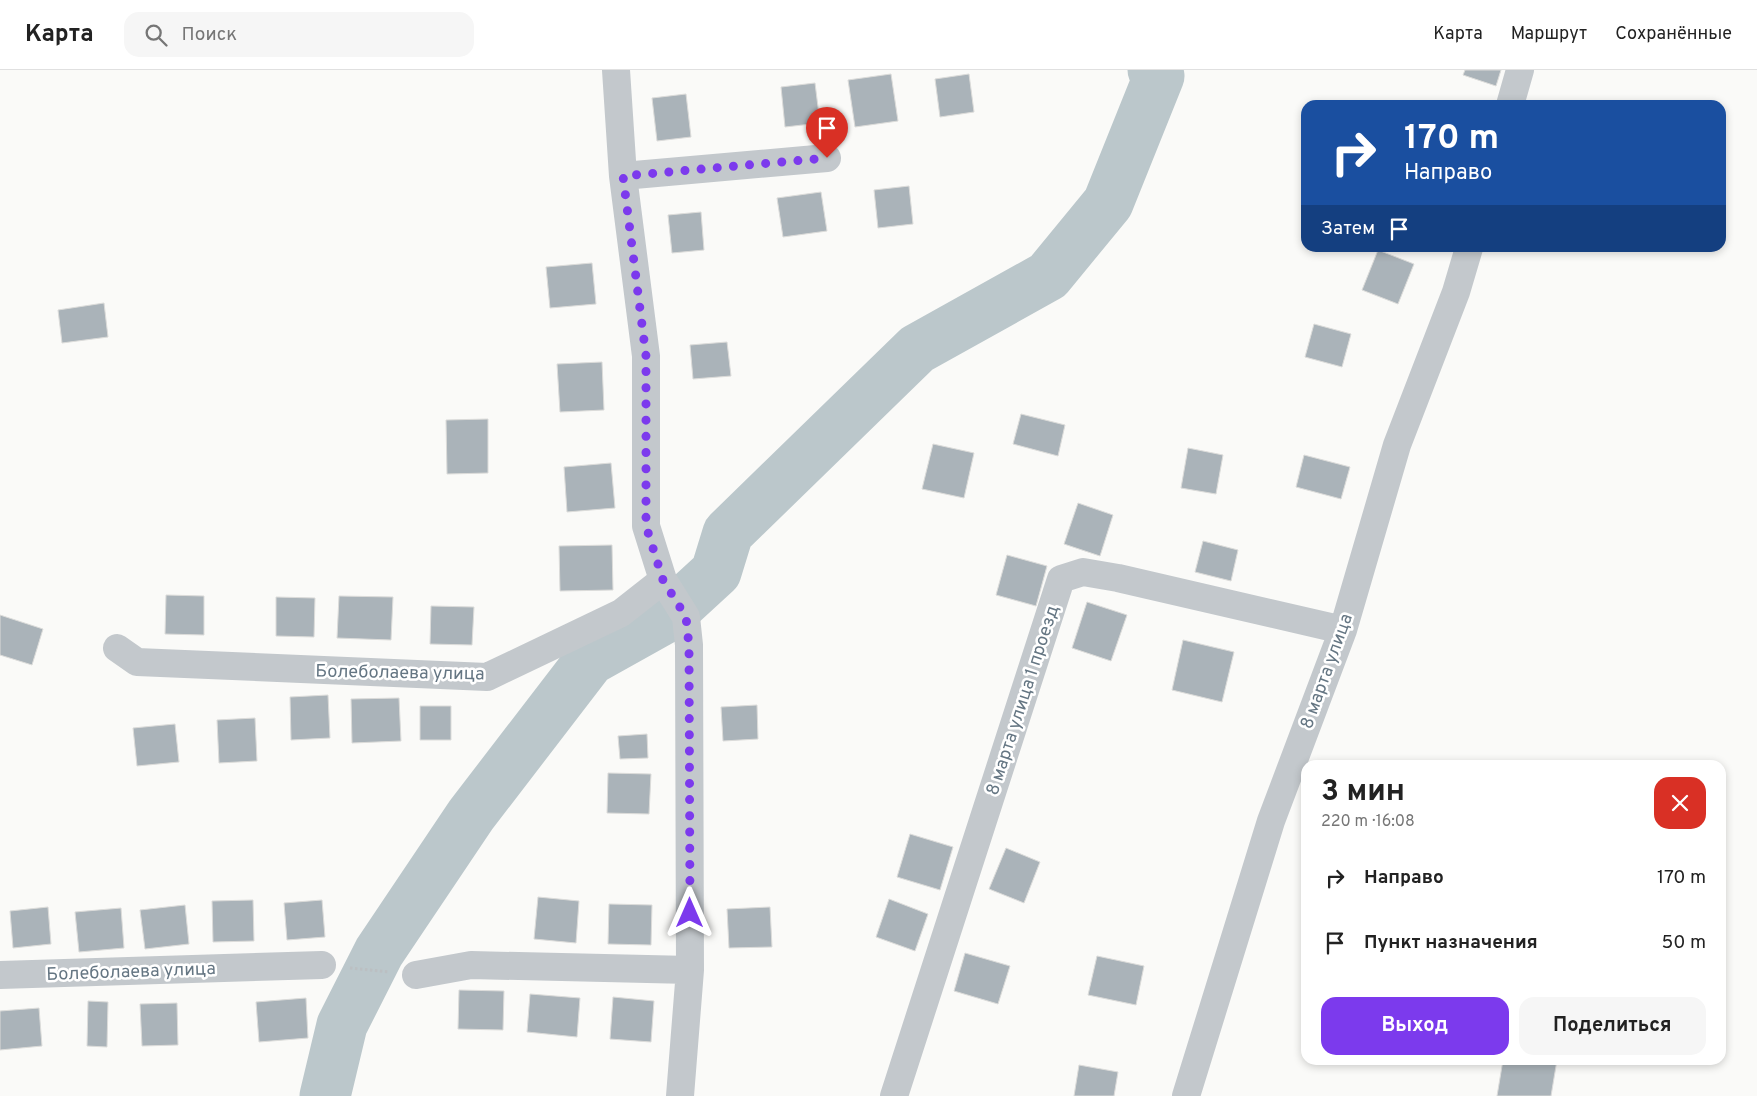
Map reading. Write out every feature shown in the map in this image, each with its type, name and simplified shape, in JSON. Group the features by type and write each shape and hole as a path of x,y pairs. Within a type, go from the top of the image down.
{"street":[{"path":"616,70 623,176 646,356 646,526 663,580 686,617 689,646 690,970 680,1096"},
{"path":"1511,100 1520,70"},
{"path":"623,176 827,158"},
{"name":"8 марта улица","path":"1186,1096 1271,821 1343,630 1397,445 1456,292 1468,252"},
{"name":"8 марта улица 1 проезд","path":"894,1096 1061,579 1083,572 1118,578 1343,630"},
{"name":"Болеболаева улица","path":"117,648 137,662 487,677 621,612 663,580"},
{"name":"Болеболаева улица","path":"0,975 322,965"},
{"path":"416,975 471,965 690,970"}],"path":[{"path":"322,965 416,975"}],"building":[{"path":"1465,70 1501,70 1496,86 1463,75"},
{"path":"891,74 898,121 855,127 848,80"},
{"path":"969,74 974,112 940,117 935,79"},
{"path":"815,83 820,123 785,127 781,87"},
{"path":"686,94 691,137 657,141 652,98"},
{"path":"909,186 913,224 878,228 874,190"},
{"path":"821,192 827,231 783,237 777,198"},
{"path":"701,212 704,250 672,253 668,215"},
{"path":"1377,252 1383,252 1414,264 1398,304 1362,290"},
{"path":"592,263 596,304 550,308 546,267"},
{"path":"104,303 108,337 62,343 58,310"},
{"path":"1314,324 1351,334 1342,367 1305,357"},
{"path":"727,342 731,376 693,379 690,345"},
{"path":"602,362 604,410 560,412 557,364"},
{"path":"1021,414 1065,425 1058,456 1013,444"},
{"path":"488,419 488,473 447,474 446,420"},
{"path":"933,444 974,453 964,498 922,489"},
{"path":"1188,448 1223,455 1216,494 1181,488"},
{"path":"1304,455 1350,467 1341,499 1296,487"},
{"path":"611,463 615,508 567,512 564,467"},
{"path":"1078,503 1113,515 1100,556 1064,544"},
{"path":"1203,541 1238,550 1231,581 1195,572"},
{"path":"612,545 613,590 560,591 559,546"},
{"path":"1007,555 1047,566 1036,606 996,595"},
{"path":"166,595 204,596 204,635 165,634"},
{"path":"339,596 393,597 391,640 337,638"},
{"path":"276,597 315,598 314,637 276,636"},
{"path":"1087,602 1127,615 1111,661 1072,648"},
{"path":"431,606 474,607 472,645 430,644"},
{"path":"0,615 43,629 32,665 0,655"},
{"path":"1183,640 1234,652 1222,702 1172,690"},
{"path":"328,695 330,738 291,740 290,697"},
{"path":"399,698 401,741 352,743 351,699"},
{"path":"757,705 758,739 723,741 721,707"},
{"path":"420,706 451,706 451,740 420,740"},
{"path":"255,718 257,761 219,763 217,720"},
{"path":"175,724 179,762 137,766 133,728"},
{"path":"647,734 648,758 620,759 618,736"},
{"path":"608,773 651,774 649,814 607,813"},
{"path":"910,834 953,847 940,890 897,877"},
{"path":"1006,848 1040,862 1024,903 989,889"},
{"path":"538,897 579,901 576,943 534,939"},
{"path":"889,899 928,914 915,951 876,937"},
{"path":"253,900 254,941 213,942 212,901"},
{"path":"322,900 325,937 287,940 284,903"},
{"path":"609,904 652,905 651,945 608,944"},
{"path":"185,905 189,944 145,949 140,910"},
{"path":"48,907 51,944 13,948 10,911"},
{"path":"770,907 772,947 729,948 727,909"},
{"path":"121,908 124,948 79,952 75,912"},
{"path":"965,953 1010,966 998,1004 954,991"},
{"path":"1097,956 1144,966 1136,1005 1088,995"},
{"path":"459,990 504,991 503,1030 458,1029"},
{"path":"530,994 580,998 577,1037 527,1032"},
{"path":"613,997 654,1001 651,1042 610,1039"},
{"path":"306,998 308,1038 259,1042 256,1002"},
{"path":"88,1001 108,1002 107,1047 87,1046"},
{"path":"177,1003 178,1045 142,1046 140,1004"},
{"path":"39,1008 42,1046 0,1050 0,1011"},
{"path":"1079,1065 1118,1072 1114,1096 1074,1096"},
{"path":"1502,1065 1556,1065 1551,1096 1497,1096"}],"waterway":[{"path":"325,1096 342,1025 379,952 471,815 590,660 667,617 716,572 728,533 917,349 1048,276 1108,203 1159,76 1153,70"}],"route":[{"path":"690,913 689,646 686,617 663,580 646,526 646,356 623,176 827,158"}]}
